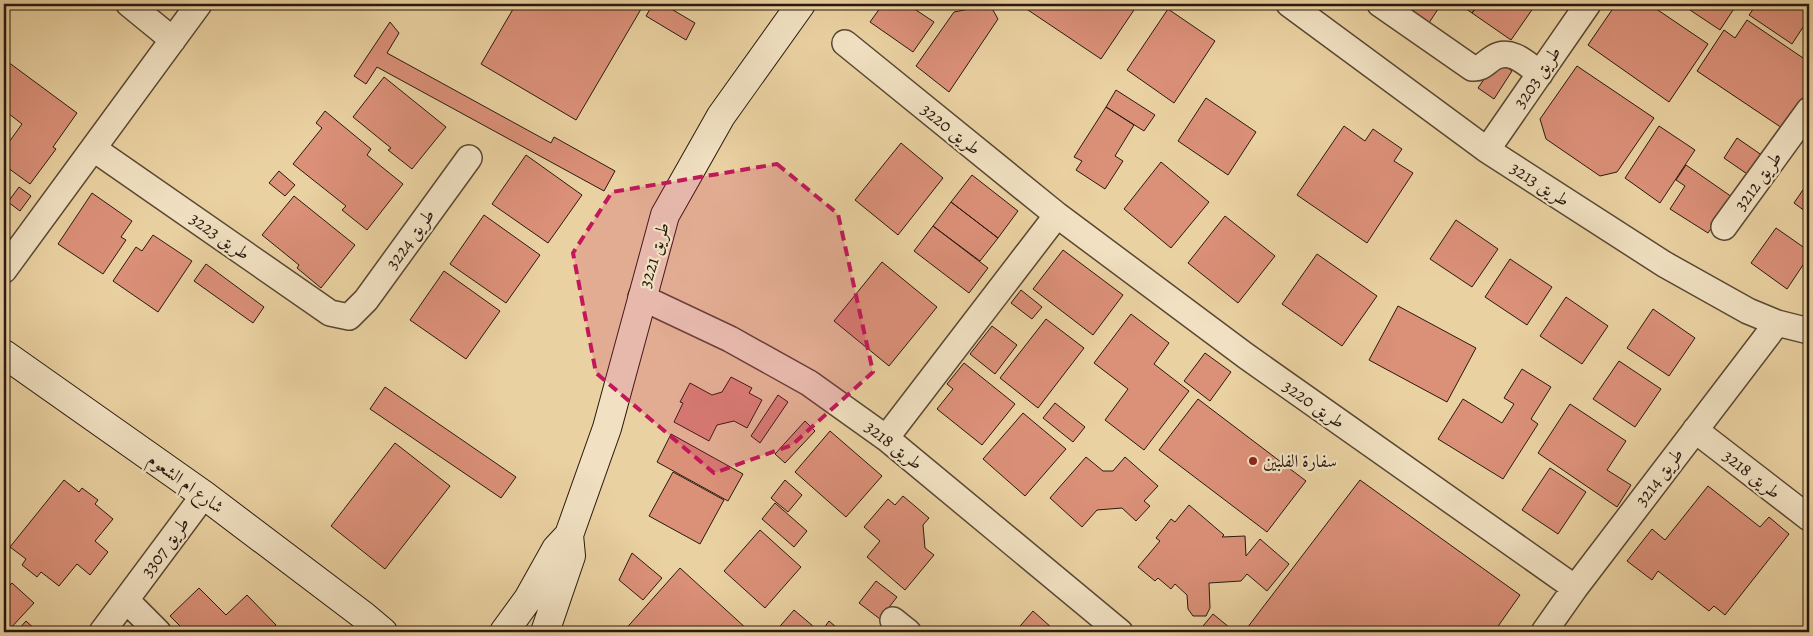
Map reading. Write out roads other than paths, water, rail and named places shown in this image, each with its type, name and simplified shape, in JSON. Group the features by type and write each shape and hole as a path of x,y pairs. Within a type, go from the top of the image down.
{"street":[{"path":"129,4 173,40"},
{"path":"4,270 199,4"},
{"name":"طريق 3221","path":"545,632 571,556 569,536 607,428 641,298 666,215 693,163 721,116 801,4"},
{"name":"طريق 3213","path":"1289,4 1487,150 1706,290 1777,323 1809,331"},
{"path":"1380,4 1472,68 1479,69 1494,57 1506,54 1519,57 1540,74"},
{"name":"طريق 3203","path":"1487,150 1588,4"},
{"name":"طريق 3220","path":"845,43 1057,215 1246,356 1575,588"},
{"name":"طريق 3212","path":"1724,227 1809,110"},
{"name":"طريق 3223","path":"94,149 330,313 349,318"},
{"name":"طريق 3224","path":"349,318 366,300 469,158"},
{"path":"886,438 1057,215"},
{"name":"طريق 3218","path":"641,298 730,339 810,383 886,438 1120,632"},
{"name":"طريق 3214","path":"1544,632 1575,588 1777,323"},
{"name":"شارع ام الشعوم","path":"4,354 204,495 374,624 399,632"},
{"name":"طريق 3218","path":"1695,430 1809,518"},
{"name":"طريق 3307","path":"102,632 204,495"},
{"name":"طريق 3221","path":"504,632 528,599 556,549 569,536"},
{"path":"126,600 158,632"}],"place":[{"name":"سفارة الفلبين","path":"1253,461"}]}
